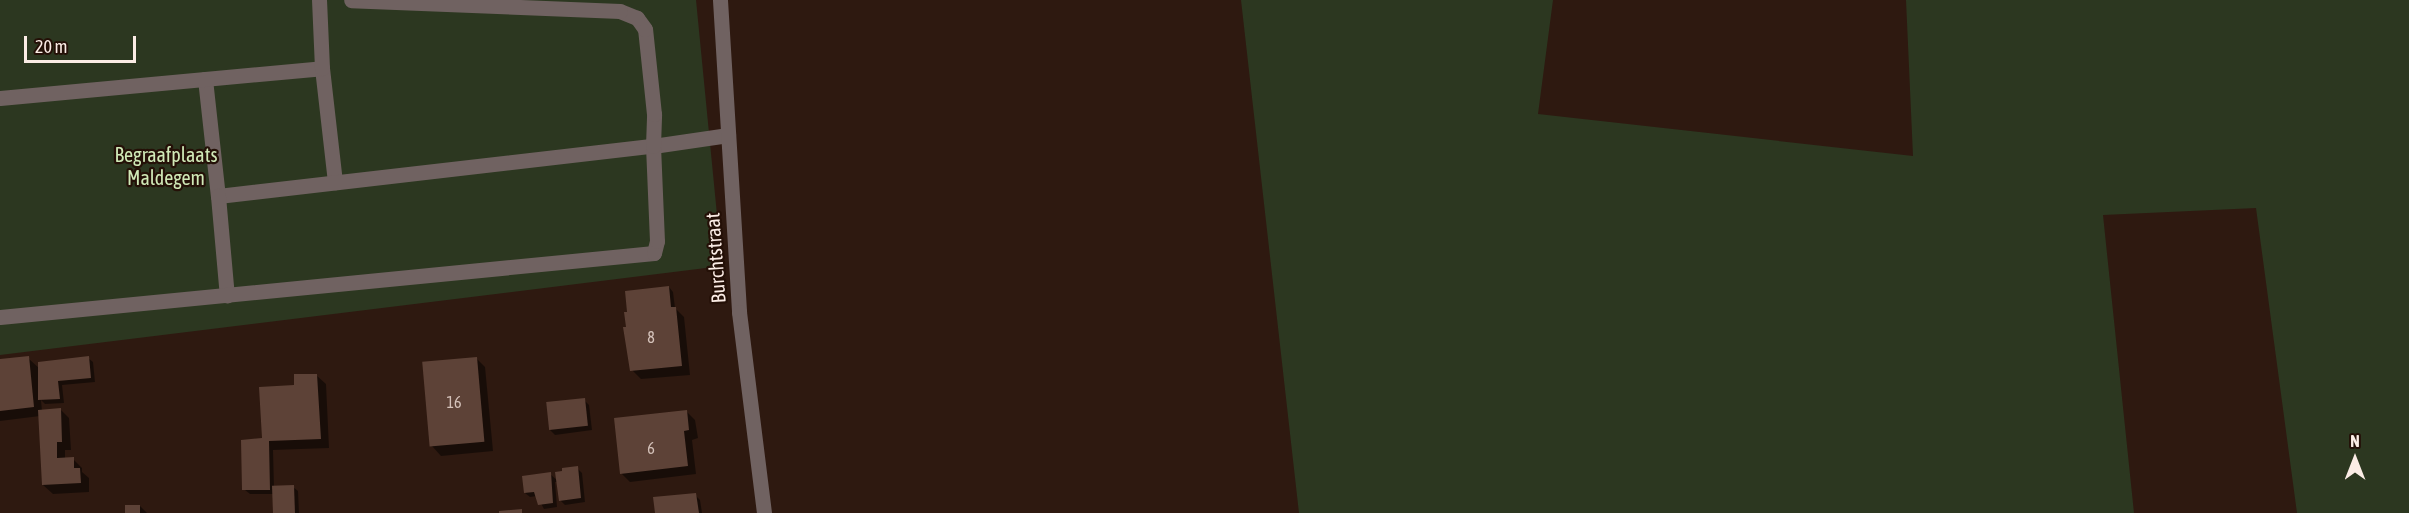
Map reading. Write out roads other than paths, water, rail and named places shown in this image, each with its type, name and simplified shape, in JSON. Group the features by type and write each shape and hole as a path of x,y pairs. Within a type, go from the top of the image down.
{"street":[{"path":"319,0 322,68 335,182"},
{"path":"0,317 654,253 657,241 654,114 645,29 637,18 620,11 351,0"},
{"name":"Burchtstraat","path":"720,0 739,312 764,513"},
{"path":"0,98 322,68"},
{"path":"205,78 227,296"},
{"path":"218,196 653,147 728,135"}],"park label":[{"name":"Begraafplaats Maldegem","path":"166,166"}]}
